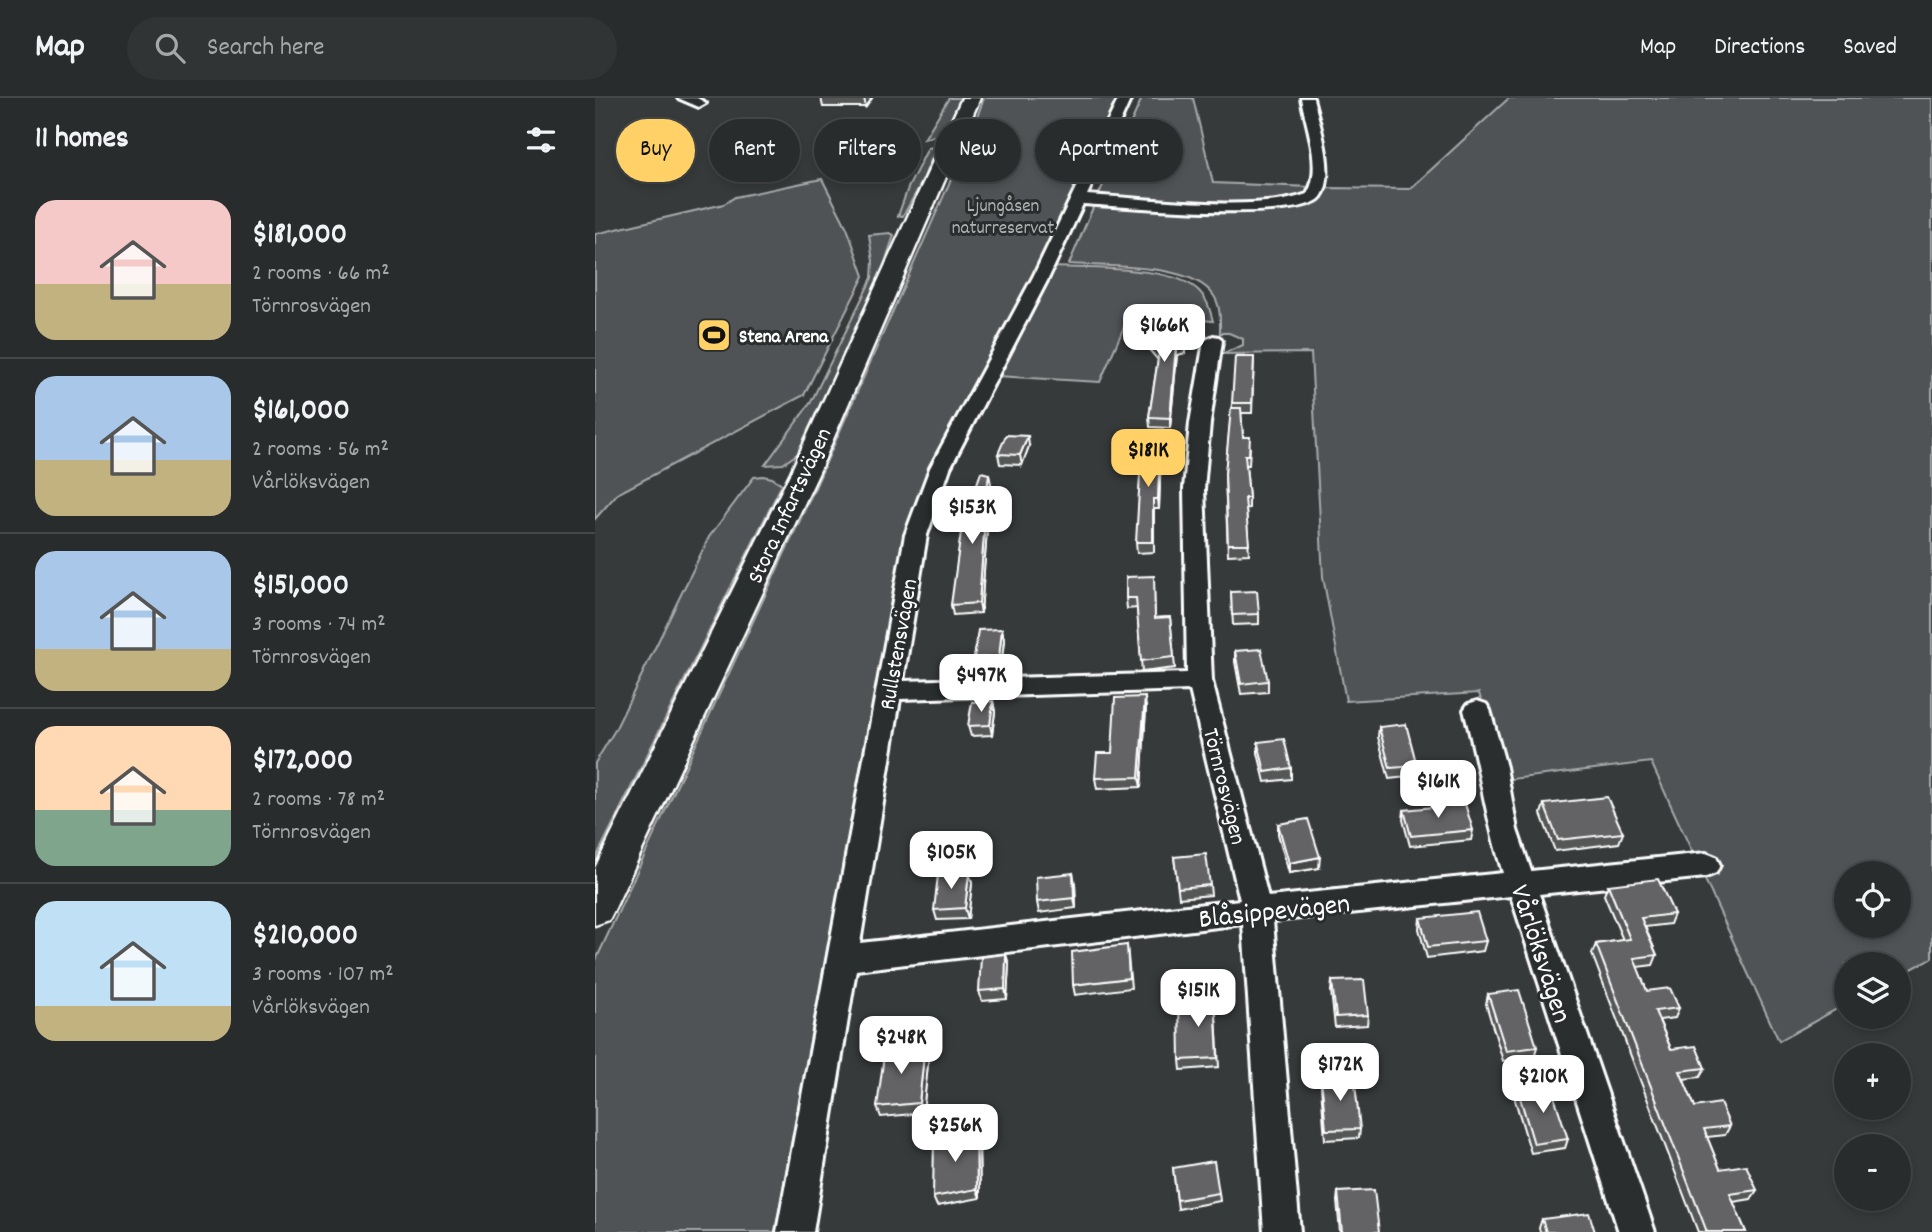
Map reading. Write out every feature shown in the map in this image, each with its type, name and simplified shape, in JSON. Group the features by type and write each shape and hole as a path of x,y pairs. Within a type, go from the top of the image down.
{"main road":[{"name":"Stora Infartsvägen","path":"595,908 805,472 971,98"}],"street":[{"path":"684,98 699,103"},
{"name":"Rullstensvägen","path":"795,1232 916,535 940,468 1041,278 1125,98"},
{"path":"1077,198 1268,206 1301,203 1313,197 1320,183 1318,152 1307,98"},
{"name":"Törnrosvägen","path":"1213,341 1200,424 1194,489 1200,681 1258,910 1282,1232"},
{"path":"889,690 1200,681"},
{"name":"Vårlöksvägen","path":"1476,710 1493,767 1503,830 1520,886 1637,1232"},
{"name":"Blåsippevägen","path":"843,958 1258,910 1520,886 1706,865"}],"green space":[{"path":"949,98 961,98 951,119 936,119"},
{"name":"Ljungåsen naturreservat","path":"984,98 1120,98 1110,119 1035,119 1035,182 1079,182 910,530 879,669 775,1232 595,1232 595,962 814,490 950,182 1021,182 1021,119 976,119"},
{"path":"1142,98 1193,98 1213,183 1311,187 1301,198 1266,204 1107,197 1099,194 1104,182 1183,182 1183,119 1133,119"},
{"path":"1509,98 1932,98 1932,958 1911,969 1911,952 1834,952 1834,1011 1779,1041 1651,762 1504,780 1479,693 1346,701 1323,577 1311,353 1222,354 1243,345 1243,339 1229,333 1220,333 1218,305 1214,296 1203,285 1187,277 1147,268 1069,264 1094,205 1104,203 1291,209 1317,200 1325,188 1410,189"},
{"path":"935,121 935,135 924,139"},
{"path":"935,147 935,150 922,182 903,216 898,216 911,182 921,182 921,162 928,148"},
{"name":"Stena Arena","path":"814,181 824,182 847,228 864,276 804,395 617,494 595,519 595,234 724,204 735,197"},
{"path":"869,235 894,235 882,271 797,454 783,464 765,465 811,402 872,278 873,261"},
{"path":"1053,267 1131,270 1172,277 1188,283 1200,292 1207,302 1213,321 1130,313 1100,382 997,376"},
{"path":"763,476 782,484 595,860 595,763 615,730 709,537 754,477"}],"building":[{"path":"1167,312 1179,314 1177,336 1184,344 1176,346 1170,418 1149,417 1159,352 1140,331 1164,324"},
{"path":"1235,357 1254,357 1252,403 1232,403"},
{"path":"1231,408 1241,408 1243,437 1250,437 1249,455 1245,455 1249,544 1228,544 1225,474"},
{"path":"1006,435 1028,436 1020,455 998,454"},
{"path":"1142,440 1160,440 1158,499 1153,499 1153,542 1136,542"},
{"path":"981,472 989,474 987,489 996,489 992,505 986,505 979,603 951,605 961,532"},
{"path":"1154,576 1155,618 1170,617 1174,657 1141,661 1136,598 1126,598 1126,577"},
{"path":"1257,591 1259,614 1232,615 1231,592"},
{"path":"1002,629 999,657 974,658 978,630"},
{"path":"1261,649 1268,681 1241,684 1235,651"},
{"path":"1145,697 1139,777 1095,778 1097,753 1112,753 1115,698"},
{"path":"993,701 990,725 968,726 972,702"},
{"path":"1406,724 1417,766 1390,768 1379,727"},
{"path":"1284,739 1291,768 1265,772 1258,742"},
{"path":"1607,797 1623,833 1558,840 1544,804"},
{"path":"1465,804 1473,830 1411,836 1404,810"},
{"path":"1308,819 1320,857 1289,863 1278,824"},
{"path":"1206,854 1210,885 1178,888 1174,857"},
{"path":"969,873 965,908 934,910 938,875"},
{"path":"1073,873 1074,898 1037,902 1036,877"},
{"path":"1658,879 1674,914 1641,918 1657,955 1634,958 1647,991 1670,988 1679,1008 1655,1011 1671,1049 1696,1046 1705,1068 1680,1071 1695,1107 1720,1103 1730,1126 1704,1129 1720,1169 1746,1165 1757,1190 1730,1194 1746,1232 1707,1232 1596,944 1630,939 1608,885"},
{"path":"1477,912 1486,941 1428,947 1420,918"},
{"path":"1127,945 1129,978 1073,985 1072,952"},
{"path":"1006,954 1005,989 979,991 981,957"},
{"path":"1364,980 1368,1015 1336,1017 1332,981"},
{"path":"1519,990 1537,1047 1506,1051 1488,994"},
{"path":"1215,997 1218,1058 1180,1060 1179,999"},
{"path":"925,1045 919,1103 877,1107 885,1048"},
{"path":"1354,1075 1360,1129 1326,1130 1321,1077"},
{"path":"1551,1087 1568,1139 1534,1144 1518,1091"},
{"path":"976,1132 977,1189 933,1197 934,1139"},
{"path":"1214,1161 1219,1193 1177,1200 1173,1168"},
{"path":"1374,1190 1379,1232 1342,1232 1338,1192"},
{"path":"1589,1213 1595,1232 1546,1232 1542,1219"}],"place":[{"name":"Stena Arena","path":"714,335"}]}
